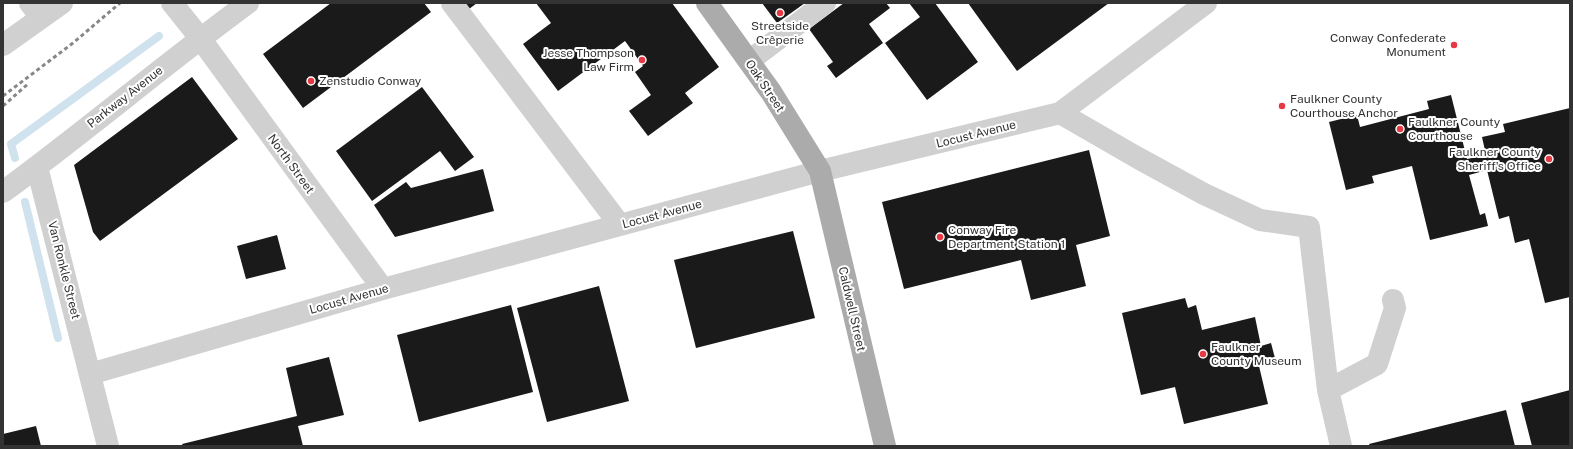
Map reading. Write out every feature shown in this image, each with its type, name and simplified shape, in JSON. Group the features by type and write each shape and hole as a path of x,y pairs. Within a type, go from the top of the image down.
{"main road":[{"name":"Oak Street","path":"707,3 771,92 820,171"},
{"name":"Caldwell Street","path":"820,171 885,446"}],"street":[{"path":"3,45 36,11 62,3"},
{"path":"172,3 200,38"},
{"name":"Parkway Avenue","path":"3,192 37,167 200,38 248,3"},
{"path":"452,3 620,225"},
{"path":"749,61 825,3"},
{"name":"Locust Avenue","path":"90,374 383,289 820,171 1060,113 1206,3"},
{"name":"North Street","path":"200,38 383,289"},
{"path":"1060,113 1204,194 1260,220 1309,227 1328,390 1341,446"},
{"name":"Van Ronkle Street","path":"37,167 108,446"},
{"path":"1328,390 1378,364 1395,308 1394,300"}],"building":[{"name":"Zenstudio Conway","path":"331,3 424,3 431,12 303,108 263,54"},
{"path":"464,3 477,3 469,9"},
{"path":"536,3 672,3 719,67 685,93 693,103 648,136 629,111 651,95 635,72 643,66 625,41 558,91 523,44 551,23"},
{"name":"Streetside Crêperie","path":"762,3 805,3 777,23"},
{"path":"844,3 886,3 890,8 869,24 883,43 836,78 827,66 833,62 809,29"},
{"path":"909,3 935,3 978,62 927,100 885,43 920,17"},
{"path":"968,3 1109,3 1017,71"},
{"path":"192,77 238,139 100,241 93,232 74,165"},
{"path":"422,87 474,157 455,171 440,151 372,201 336,151"},
{"path":"1451,95 1467,159 1486,155 1482,137 1505,132 1503,124 1570,108 1570,297 1545,303 1529,239 1515,243 1509,216 1499,219 1487,170 1469,175 1480,215 1485,213 1488,226 1430,240 1412,166 1372,176 1374,183 1346,190 1329,122 1357,115 1360,127 1429,109 1427,101"},
{"path":"1089,150 1110,236 1076,245 1086,286 1031,300 1021,260 904,289 882,202"},
{"path":"483,169 494,211 395,237 374,205 406,182 411,188"},
{"path":"793,231 815,318 696,348 674,260"},
{"path":"277,235 286,269 246,279 237,246"},
{"path":"599,286 629,401 547,422 517,308"},
{"name":"Faulkner County Museum","path":"1185,298 1188,308 1196,305 1202,330 1255,317 1261,346 1271,343 1276,362 1259,366 1268,404 1184,424 1175,387 1141,395 1122,313"},
{"path":"511,305 533,392 419,422 397,335"},
{"path":"329,357 344,415 298,426 303,446 183,446 182,444 297,416 286,368"},
{"path":"1570,390 1570,446 1532,446 1521,403"},
{"path":"1506,410 1515,446 1370,446 1369,444"},
{"path":"36,426 41,446 3,446 3,434"}],"waterway":[{"path":"15,158 11,144 159,36"},
{"path":"25,202 58,338"}],"railway":[{"path":"3,96 73,43 120,3"},
{"path":"3,106 29,83"}],"place":[{"name":"Streetside Crêperie","path":"780,13"},
{"name":"Conway Confederate Monument","path":"1454,45"},
{"name":"Jesse Thompson Law Firm","path":"642,60"},
{"name":"Zenstudio Conway","path":"311,81"},
{"name":"Faulkner County Courthouse Anchor","path":"1282,106"},
{"name":"Faulkner County Courthouse","path":"1400,129"},
{"name":"Faulkner County Sheriff's Office","path":"1549,159"},
{"name":"Conway Fire Department Station 1","path":"940,237"},
{"name":"Faulkner County Museum","path":"1203,354"}]}
